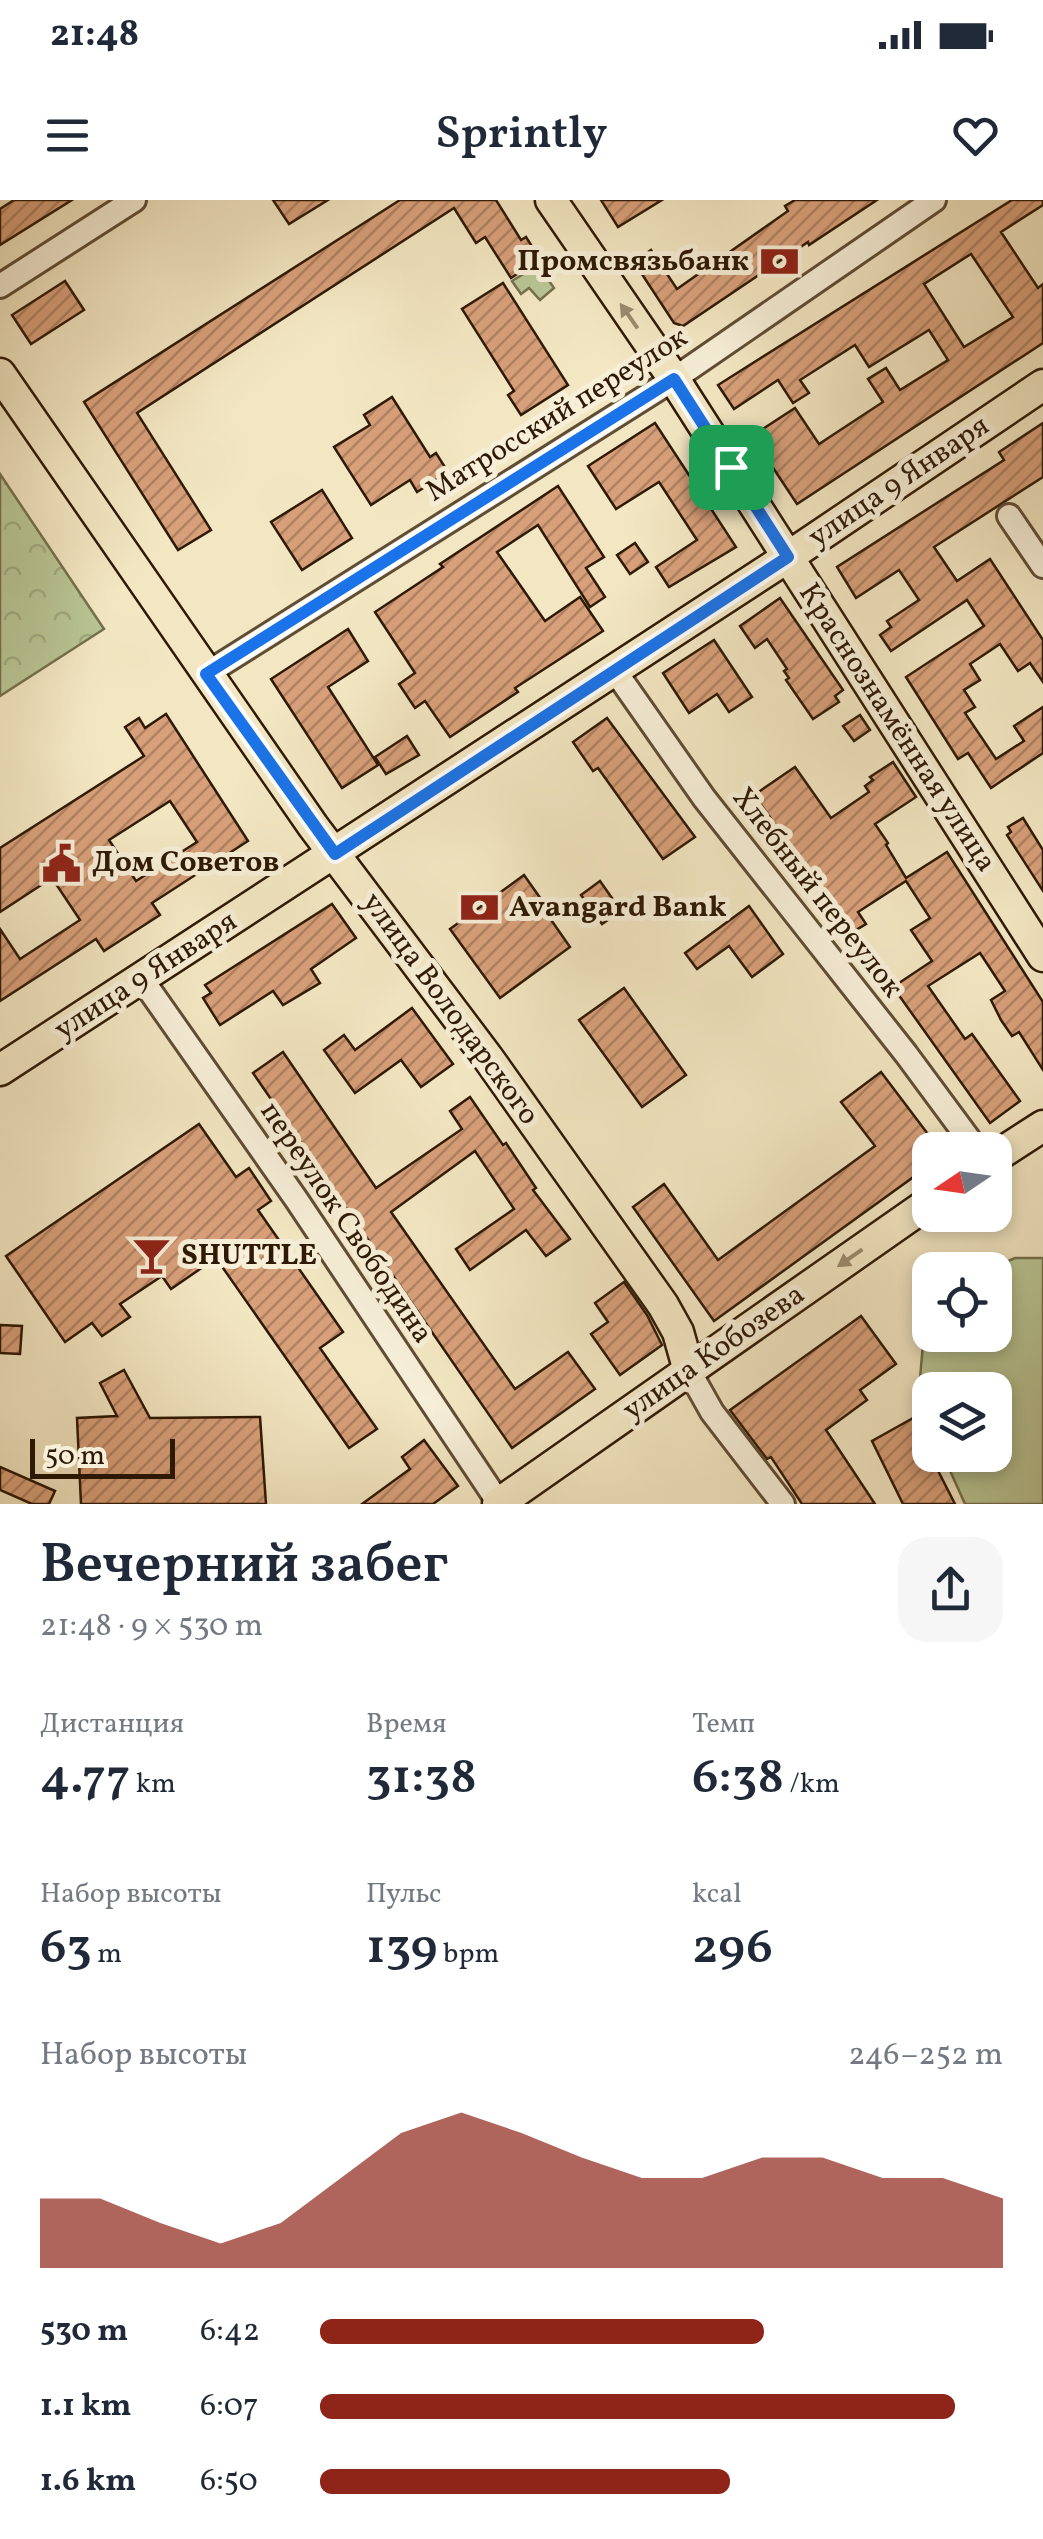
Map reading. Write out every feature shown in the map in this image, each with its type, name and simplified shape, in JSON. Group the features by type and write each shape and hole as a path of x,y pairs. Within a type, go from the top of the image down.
{"main road":[{"name":"Краснознамённая улица","path":"552,200 674,379 1043,956"},
{"name":"улица Володарского","path":"0,374 206,674 488,1058 663,1305 678,1332 689,1370"},
{"name":"улица 9 Января","path":"0,1070 788,557 1043,385"},
{"path":"1012,1146 1043,1126"},
{"name":"улица Кобозева","path":"498,1503 912,1215"}],"street":[{"path":"0,286 134,200"},
{"name":"Матросский переулок","path":"206,674 674,379 934,200"},
{"path":"1009,516 1043,566"},
{"name":"Хлебный переулок","path":"614,670 704,798 964,1132"},
{"name":"переулок Свободина","path":"141,978 296,1199 498,1503"},
{"name":"улица Володарского","path":"689,1370 712,1412 783,1504"}],"green space":[{"path":"538,265 554,288 540,300 529,288 521,294 512,281"},
{"path":"0,474 104,629 0,696"},
{"path":"1043,1258 1043,1504 965,1504 951,1472 1012,1472 1012,1372 921,1372 922,1352 1012,1352 1012,1259"}],"building":[{"path":"14,200 72,200 0,245 0,209"},
{"path":"273,200 328,200 289,224"},
{"path":"400,200 496,200 521,240 526,237 540,259 511,278 485,237 476,243 454,208 137,413 211,530 178,550 84,402"},
{"path":"601,200 662,200 618,227"},
{"path":"795,200 877,200 683,326 674,323 634,262 651,250 677,289 788,211 785,206"},
{"path":"1012,200 1043,200 1043,205 1001,232 1038,288 1043,284 1043,343 797,504 752,436 795,408 819,444 883,402 868,379 886,368 900,390 948,360 929,330 869,367 855,345 800,380 809,393 793,403 778,380 734,409 718,385","holes":["971,254 1013,317 964,347 924,284"]},
{"path":"65,281 84,310 31,344 12,315"},
{"path":"503,283 568,385 521,415 508,395 514,391 462,309"},
{"path":"392,397 430,457 436,453 448,472 417,492 410,480 371,505 334,447 370,425 364,415"},
{"path":"655,423 736,547 669,587 656,567 697,540 659,482 616,509 588,466"},
{"path":"1043,423 1043,477 934,547 957,581 990,559 1043,640 1043,682 1030,663 1018,671 1000,644 970,664 980,680 964,690 975,707 965,713 996,759 1024,741 1014,726 1043,707 1043,753 991,788 968,753 958,759 906,677 984,626 967,600 891,651 880,635 891,627 887,621 919,600 899,570 856,598 837,567 1004,460 999,452"},
{"path":"558,486 604,557 586,568 605,597 590,607 538,525 497,552 545,621 580,597 603,631 515,688 518,692 450,737 425,701 415,708 399,684 415,673 375,612"},
{"path":"322,490 352,538 302,570 271,522"},
{"path":"635,543 648,562 630,574 617,555"},
{"path":"780,598 843,690 835,696 839,702 813,719 786,680 787,669 767,639 755,648 740,626"},
{"path":"348,629 368,661 328,687 378,765 342,788 271,679"},
{"path":"714,640 752,697 729,712 717,694 689,713 663,673"},
{"name":"Дом Советов","path":"166,714 248,841 152,903 160,915 104,951 96,939 0,1001 0,929 20,959 80,920 52,878 0,912 0,848 144,756 125,727 139,718 145,728","holes":["170,801 197,842 136,881 109,840"]},
{"path":"860,715 870,730 854,741 843,726"},
{"path":"607,718 695,837 663,859 598,768 593,771 573,742"},
{"path":"407,736 419,755 386,774 375,757"},
{"path":"893,762 916,797 875,824 906,878 947,852 1043,1002 1043,1070 1019,1032 1012,1036 1001,1020 991,1000 1005,991 980,953 928,986 965,1039 972,1034 1020,1101 990,1123 893,987 932,961 911,930 930,918 906,881 858,912 866,924 849,934 828,897 754,795 795,767 831,818 869,792 865,786 873,780 870,777"},
{"path":"1023,818 1043,850 1043,891 1007,835 1011,832 1008,827"},
{"path":"524,875 570,947 500,998 450,929"},
{"path":"600,881 621,911 602,924 581,895"},
{"path":"332,904 356,938 311,969 320,983 283,1005 273,991 220,1025 203,998 211,993 205,985"},
{"path":"749,906 783,954 752,977 729,946 697,969 685,953"},
{"path":"624,988 686,1075 642,1107 579,1020"},
{"path":"412,1008 453,1064 421,1087 401,1060 355,1093 324,1050 344,1035 355,1050"},
{"path":"283,1052 376,1188 462,1129 450,1111 470,1097 570,1239 546,1256 526,1230 470,1270 456,1249 514,1209 475,1151 391,1212 515,1389 568,1352 595,1389 512,1448 253,1073"},
{"path":"881,1072 926,1132 912,1132 912,1178 714,1321 633,1207 664,1184 718,1260 875,1146 841,1102"},
{"path":"199,1124 236,1177 249,1168 271,1201 258,1210 343,1332 320,1348 377,1429 349,1448 216,1258 171,1289 162,1276 120,1304 130,1317 102,1336 92,1323 65,1342 6,1256"},
{"path":"624,1282 662,1345 620,1375 591,1334 608,1322 595,1303"},
{"path":"861,1316 896,1364 860,1390 867,1400 826,1430 875,1504 802,1504 771,1457 767,1459 730,1410"},
{"path":"0,1325 22,1326 20,1354 0,1353"},
{"path":"124,1370 150,1418 260,1417 266,1504 81,1504 77,1418 117,1416 100,1383"},
{"path":"912,1419 912,1472 939,1472 955,1504 903,1504 872,1441"},
{"path":"424,1440 458,1486 433,1504 362,1504 410,1469 402,1457"},
{"path":"0,1467 55,1491 49,1504 32,1504 0,1490"}],"place":[{"name":"Промсвязьбанк","path":"779,262"},
{"name":"Дом Советов","path":"62,863"},
{"name":"Avangard Bank","path":"479,908"},
{"name":"SHUTTLE","path":"151,1256"}],"route":[{"path":"674,379 731,467 788,557 335,854 206,674 674,379"}]}
